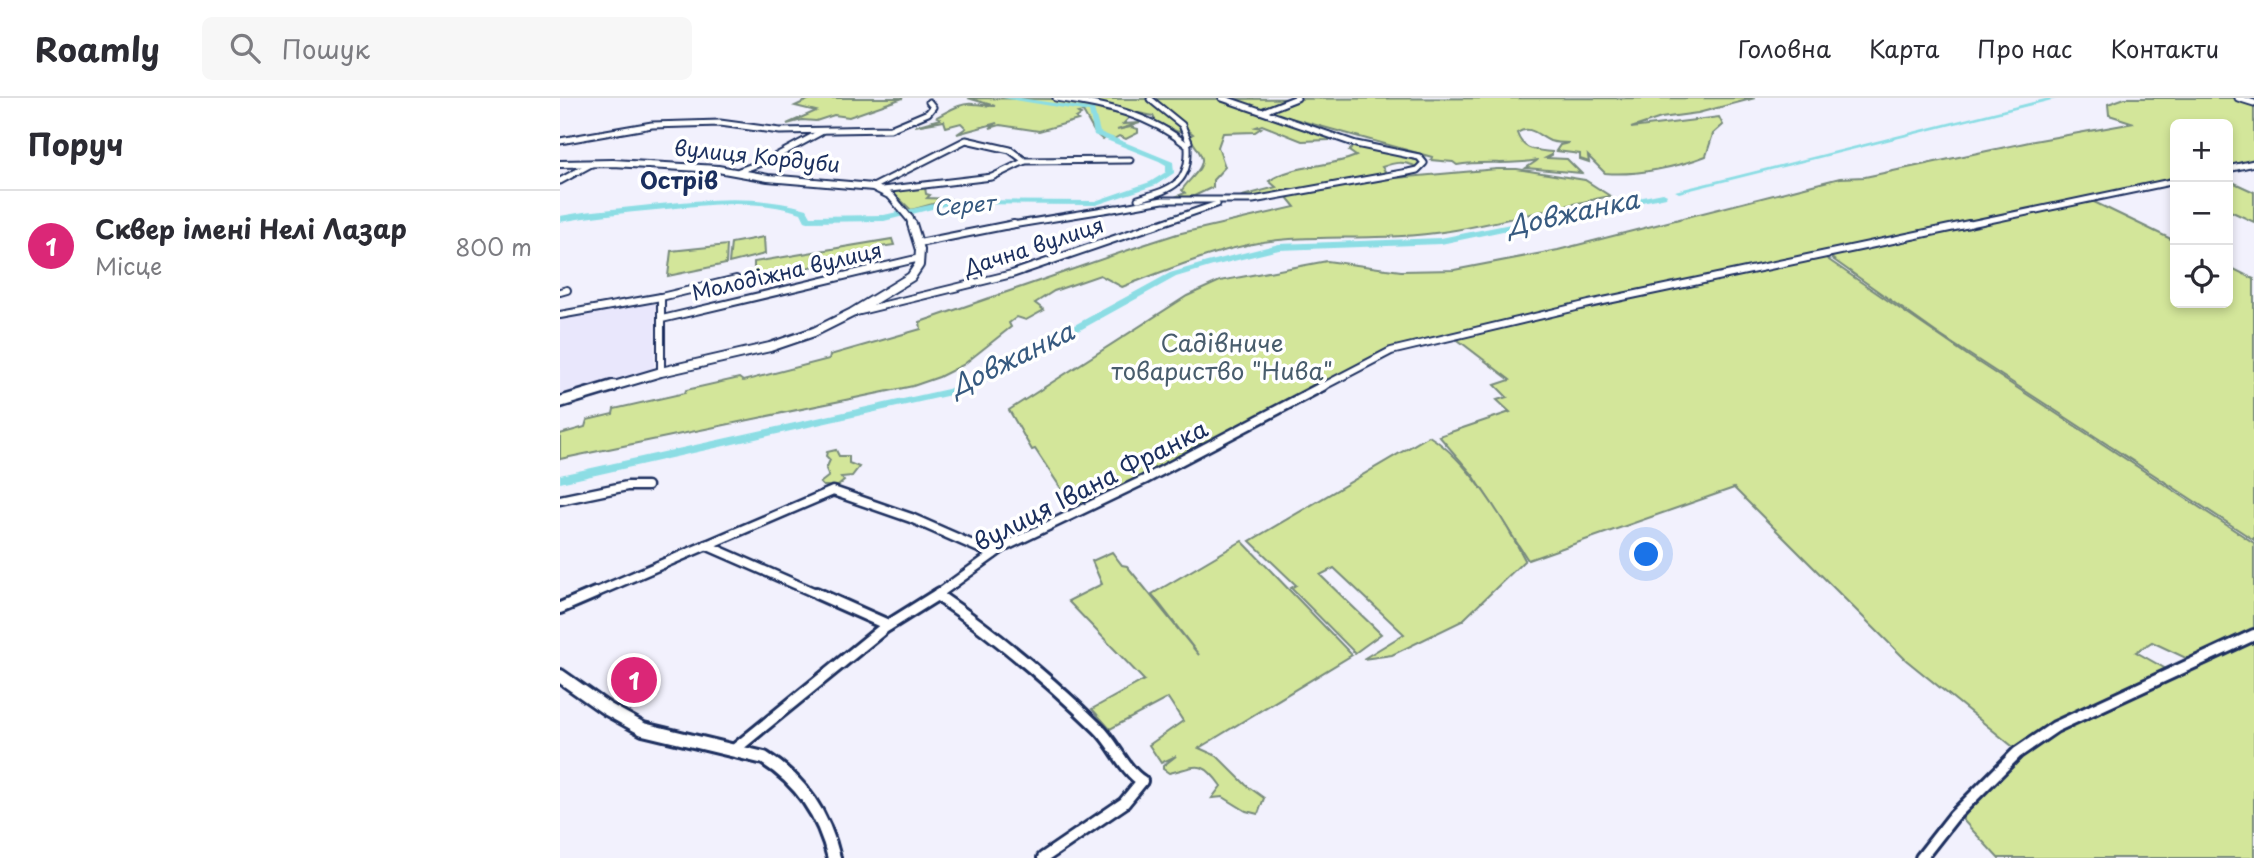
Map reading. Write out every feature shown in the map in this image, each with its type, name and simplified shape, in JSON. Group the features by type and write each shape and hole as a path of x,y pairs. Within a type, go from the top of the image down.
{"street":[{"path":"1056,98 1101,106 1152,121 1175,133 1189,149"},
{"path":"919,243 1056,216 1114,209 1151,201 1253,200 1408,172 1417,170 1424,163 1419,157 1356,144 1222,98"},
{"path":"1264,111 1297,98"},
{"path":"2238,98 2254,103"},
{"path":"1114,209 1180,182 1188,170 1190,145 1182,125 1150,99"},
{"path":"560,141 652,125 720,123 780,131 890,129 928,113 933,107 929,102"},
{"path":"739,171 769,160 824,131"},
{"path":"873,187 969,139 979,145 1010,150 1026,161"},
{"path":"881,190 992,177 1026,161 1130,160"},
{"path":"560,181 593,163"},
{"name":"вулиця Кордуби","path":"560,164 593,163 739,171 768,178 873,187 881,190 902,208 910,219 919,243 920,258"},
{"path":"2233,168 2254,163"},
{"name":"вулиця Івана Франка","path":"734,750 888,625 937,595 993,554 1144,480 1380,355 1476,329 1589,304 2170,182"},
{"name":"Дачна вулиця","path":"852,313 1012,274 1223,201"},
{"path":"560,401 661,372 793,340 852,313 911,277 920,258"},
{"name":"Молодіжна вулиця","path":"662,319 920,258"},
{"path":"560,314 661,297 736,279"},
{"path":"661,297 661,372"},
{"path":"560,500 626,486 647,486"},
{"path":"560,608 833,491 911,518 993,554"},
{"path":"706,545 888,625"},
{"path":"937,595 965,614 1071,701 1110,739 1135,777 1142,781 1124,803 1043,858"},
{"path":"1921,858 1954,816 2027,746 2067,722 2254,635"},
{"path":"560,676 607,709 643,729 734,750 779,765 792,778 826,832 834,858"}],"shaded area":[{"path":"656,301 654,369 560,397 560,317"}],"green space":[{"path":"812,98 903,98 849,117 834,115 816,121 802,120 787,124 816,111 795,106"},
{"path":"968,98 1755,98 1698,113 1661,118 1631,128 1719,117 1723,125 1713,134 1706,156 1656,170 1617,174 1605,173 1588,156 1589,162 1580,159 1580,154 1556,151 1560,145 1569,143 1550,141 1530,130 1517,133 1526,146 1552,152 1552,155 1546,158 1567,159 1581,173 1526,168 1538,160 1457,165 1453,162 1431,160 1432,157 1269,112 1329,137 1329,140 1302,141 1262,125 1256,127 1261,128 1255,132 1223,133 1218,147 1225,167 1213,180 1213,187 1190,198 1170,199 1185,193 1182,190 1202,163 1200,152 1189,136 1193,134 1181,124 1182,130 1178,132 1156,122 1153,116 1088,103 1104,111 1131,116 1123,124 1140,123 1117,130 1131,127 1138,129 1138,133 1126,139 1119,136 1114,139 1106,137 1103,140 1095,133 1083,112 1078,113 1081,115 1076,118 1078,120 1039,131 1000,125 990,128 997,123 957,134 966,128 961,123 946,127 944,121 915,126 940,119 937,117 964,104 995,106"},
{"name":"Садівниче товариство \"Нива\"","path":"2125,98 2236,98 2254,103 2254,161 2233,166 2233,119 2170,119 2170,181 1390,350 1121,488 1074,508 1035,449 1032,450 1009,410 1187,296 1220,281 1327,261 1401,271 1454,270 1558,250 1840,178 1865,177 2134,123 2109,115 2108,104"},
{"path":"1355,145 1417,159 1420,163 1417,167 1403,163 1387,165 1382,167 1385,171 1382,175 1244,199 1242,196 1276,187 1269,181 1289,172 1356,156 1349,151"},
{"path":"1517,169 1585,180 1610,196 1429,234 1268,241 1225,250 1122,287 1100,275 1054,291 1035,303 1044,310 1026,320 1017,317 1009,323 1011,327 963,365 913,386 560,459 560,434 585,427 587,420 613,414 614,409 685,393 686,390 739,378 743,381 829,359 830,355 921,329 920,322 1143,245 1177,234 1295,207 1286,196 1385,179"},
{"path":"2233,182 2254,192 2254,222 2233,212"},
{"path":"939,185 925,187 926,194 930,195 927,198 951,199 911,210 890,190"},
{"path":"2092,201 2170,239 2170,308 2233,308 2233,268 2254,279 2254,540 1941,336 1827,255"},
{"path":"764,237 765,254 729,263 731,243"},
{"path":"892,239 894,245 880,247 880,252 754,279 754,262"},
{"path":"727,245 726,264 668,276 671,251"},
{"path":"1823,256 1970,357 2254,543 2254,632 2190,660 2152,642 2136,652 2166,669 2017,750 1906,660 1734,488 1528,560 1473,475 1439,436 1510,412 1497,400 1507,397 1495,385 1510,380 1454,337"},
{"path":"1429,436 1458,460 1471,475 1496,509 1525,560 1462,621 1392,655 1363,659 1404,634 1334,568 1320,575 1381,634 1355,653 1291,588 1296,585 1250,541"},
{"path":"836,450 839,456 849,456 849,463 859,467 852,476 841,477 844,481 838,486 823,486 820,483 829,476 826,469 830,460 826,456 827,452"},
{"path":"1242,541 1352,655 1199,748 1217,756 1246,785 1264,798 1258,814 1246,811 1223,797 1212,798 1221,786 1203,768 1192,767 1169,773 1163,769 1163,766 1176,756 1161,763 1149,745 1183,721 1168,698 1110,729 1092,709 1144,680 1068,601 1102,584 1092,561 1112,552 1122,565 1127,566 1199,655 1152,594"},
{"path":"2254,638 2254,858 1998,858 1962,819 2009,763 2050,735"}],"waterway":[{"name":"Серет","path":"560,219 731,201 768,202 786,206 804,211 808,219 884,218 952,202 1096,203 1144,187 1170,173 1170,164 1097,133 1092,110 1005,98"},
{"name":"Довжанка","path":"1679,191 2057,98"},
{"name":"Довжанка","path":"560,479 951,392 987,377 1173,275 1210,264 1279,247 1441,241 1663,195"}],"place":[{"name":"Сквер імені Нелі Лазар","path":"634,680"}],"district":[{"name":"Острів","path":"679,181"}]}
